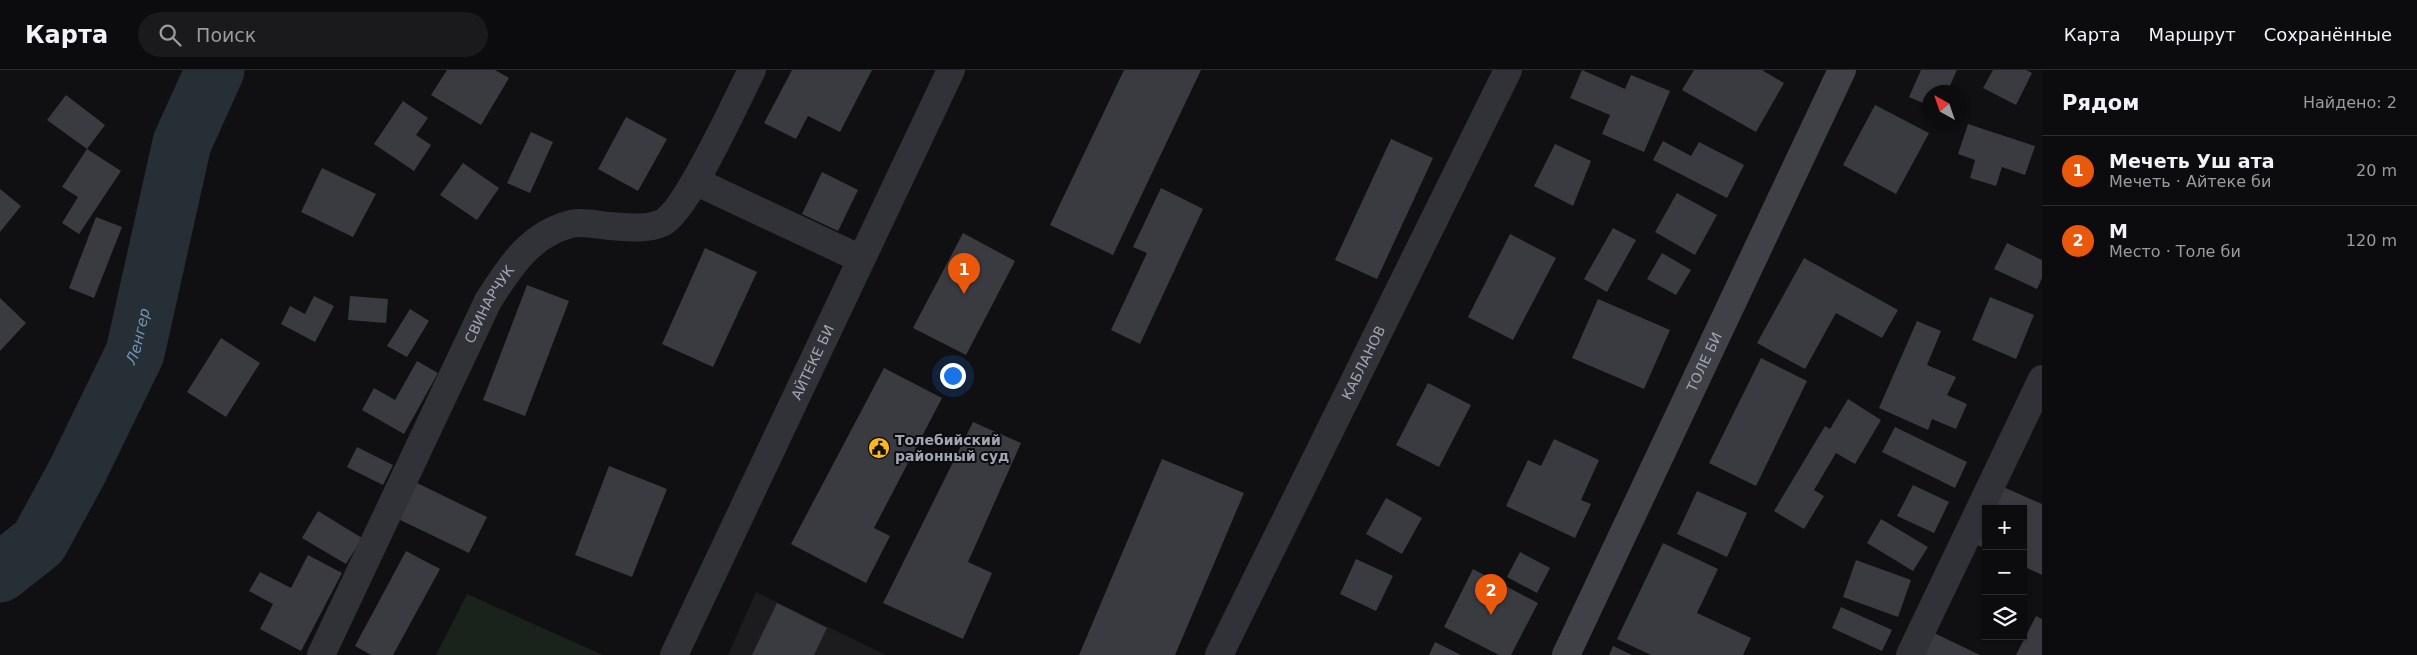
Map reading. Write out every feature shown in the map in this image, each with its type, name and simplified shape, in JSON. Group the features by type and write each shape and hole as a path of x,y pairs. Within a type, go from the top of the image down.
{"main road":[{"name":"ТОЛЕ БИ","path":"1566,655 1842,70"}],"street":[{"name":"СВИНАРЧУК","path":"321,655 488,301 513,262 542,236 573,224 635,228 662,222 676,211 695,181 752,70"},
{"name":"АЙТЕКЕ БИ","path":"674,655 951,70"},
{"name":"КАБЛАНОВ","path":"1219,655 1508,70"},
{"path":"695,181 861,259"},
{"path":"1910,655 2042,379"}],"shaded area":[{"path":"756,592 886,655 728,655"},
{"path":"467,594 603,655 436,655"}],"building":[{"path":"447,70 495,70 509,78 481,125 431,95"},
{"path":"792,70 872,70 840,132 808,116 796,139 764,123"},
{"path":"1124,70 1201,70 1113,255 1050,225"},
{"path":"1582,70 1625,89 1631,75 1670,91 1644,152 1602,134 1610,115 1570,98"},
{"path":"1694,70 1762,70 1784,83 1756,132 1682,90"},
{"path":"1921,70 1957,70 1950,85 1922,85 1922,103 1909,97"},
{"path":"1993,70 2026,70 2032,73 2016,105 1983,88"},
{"path":"66,95 105,125 87,149 47,120"},
{"path":"403,101 428,118 416,135 431,145 414,171 374,144"},
{"path":"1875,105 1929,133 1896,194 1843,165"},
{"path":"626,117 667,139 638,191 598,169"},
{"path":"1968,124 2035,146 2025,175 2002,167 1996,186 1970,178 1975,160 1958,154"},
{"path":"531,132 553,142 530,193 507,183"},
{"path":"1391,139 1433,158 1377,279 1335,260"},
{"path":"1663,141 1691,156 1699,142 1744,165 1727,198 1653,160"},
{"path":"1555,144 1591,161 1573,206 1534,186"},
{"path":"87,149 121,171 79,234 62,223 78,197 62,187"},
{"path":"463,163 499,188 477,220 440,195"},
{"path":"322,168 376,194 353,237 301,212"},
{"path":"822,172 858,190 838,231 802,214"},
{"path":"1161,188 1203,209 1140,344 1111,330 1147,253 1133,247"},
{"path":"0,189 21,206 0,232"},
{"path":"1677,193 1717,215 1695,255 1655,232"},
{"path":"96,217 122,227 94,298 69,288"},
{"path":"1613,228 1636,240 1607,292 1584,279"},
{"path":"963,233 1015,261 966,355 913,328"},
{"path":"1510,234 1556,258 1513,340 1468,317"},
{"path":"2007,243 2042,260 2042,278 2037,289 1994,269"},
{"path":"705,248 757,272 713,367 662,344"},
{"path":"1662,253 1691,270 1676,295 1647,279"},
{"path":"1804,258 1898,310 1882,338 1836,313 1805,369 1757,343"},
{"path":"527,285 569,301 525,416 483,400"},
{"path":"314,296 334,306 315,342 281,324 290,306 305,314"},
{"path":"350,296 388,299 386,323 348,320"},
{"path":"1990,297 2034,315 2016,359 1972,340"},
{"path":"0,298 26,323 0,351"},
{"path":"1598,299 1670,330 1644,389 1572,358"},
{"path":"410,309 429,321 407,357 387,346"},
{"path":"1917,321 1941,331 1927,365 1956,377 1947,395 1967,404 1956,429 1932,419 1928,430 1879,408"},
{"path":"221,338 260,363 226,417 187,392"},
{"path":"1761,358 1807,381 1756,486 1709,463"},
{"path":"417,361 438,373 404,434 362,410 374,388 395,400"},
{"name":"Толебийский районный суд","path":"884,368 942,398 874,528 890,536 866,583 791,544"},
{"path":"1428,383 1471,405 1439,467 1396,445"},
{"path":"1848,399 1881,420 1855,464 1836,453 1814,490 1824,496 1804,529 1774,511 1825,426 1830,429"},
{"path":"973,422 1021,443 968,562 992,573 963,639 883,603"},
{"path":"1895,427 1967,462 1955,488 1882,452"},
{"path":"1554,439 1599,460 1581,500 1591,504 1575,538 1506,506 1528,460 1541,466"},
{"path":"357,447 393,465 383,485 347,467"},
{"path":"1162,459 1244,493 1175,655 1079,655"},
{"path":"609,466 667,489 632,577 575,555"},
{"path":"415,482 487,517 469,553 398,519"},
{"path":"1913,485 1949,502 1934,533 1897,516"},
{"path":"2001,486 2042,504 2042,575 2027,568 2027,505 1992,505"},
{"path":"1697,491 1747,513 1727,557 1677,534"},
{"path":"1386,498 1422,518 1402,554 1366,534"},
{"path":"318,511 362,538 346,564 302,538"},
{"path":"1881,519 1928,547 1913,571 1867,543"},
{"path":"1982,527 1982,547 1974,543"},
{"path":"1663,543 1718,569 1697,613 1751,638 1743,655 1651,655 1617,639"},
{"path":"406,551 440,569 393,655 371,655 355,646"},
{"path":"1520,552 1550,568 1537,593 1507,577"},
{"path":"308,555 342,573 301,651 260,629 273,604 249,591 260,572 291,588"},
{"path":"1356,559 1393,576 1376,611 1340,594"},
{"path":"1856,560 1911,580 1898,617 1843,597"},
{"path":"1473,569 1538,603 1511,655 1499,655 1444,627"},
{"path":"777,603 827,628 814,655 752,655"},
{"path":"1841,607 1892,630 1882,651 1832,628"},
{"path":"2036,616 2042,619 2042,655 2016,655 2024,640 2027,640 2027,634"},
{"path":"1932,632 1980,655 1920,655"},
{"path":"1435,642 1461,655 1429,655"},
{"path":"1613,646 1632,655 1609,655"}],"waterway":[{"name":"Ленгер","path":"0,573 39,542 76,474 135,353 182,143 215,70"}],"place":[{"name":"Мечеть Уш ата","path":"964,294"},
{"name":"Толебийский районный суд","path":"879,448"},
{"name":"M","path":"1491,615"}]}
